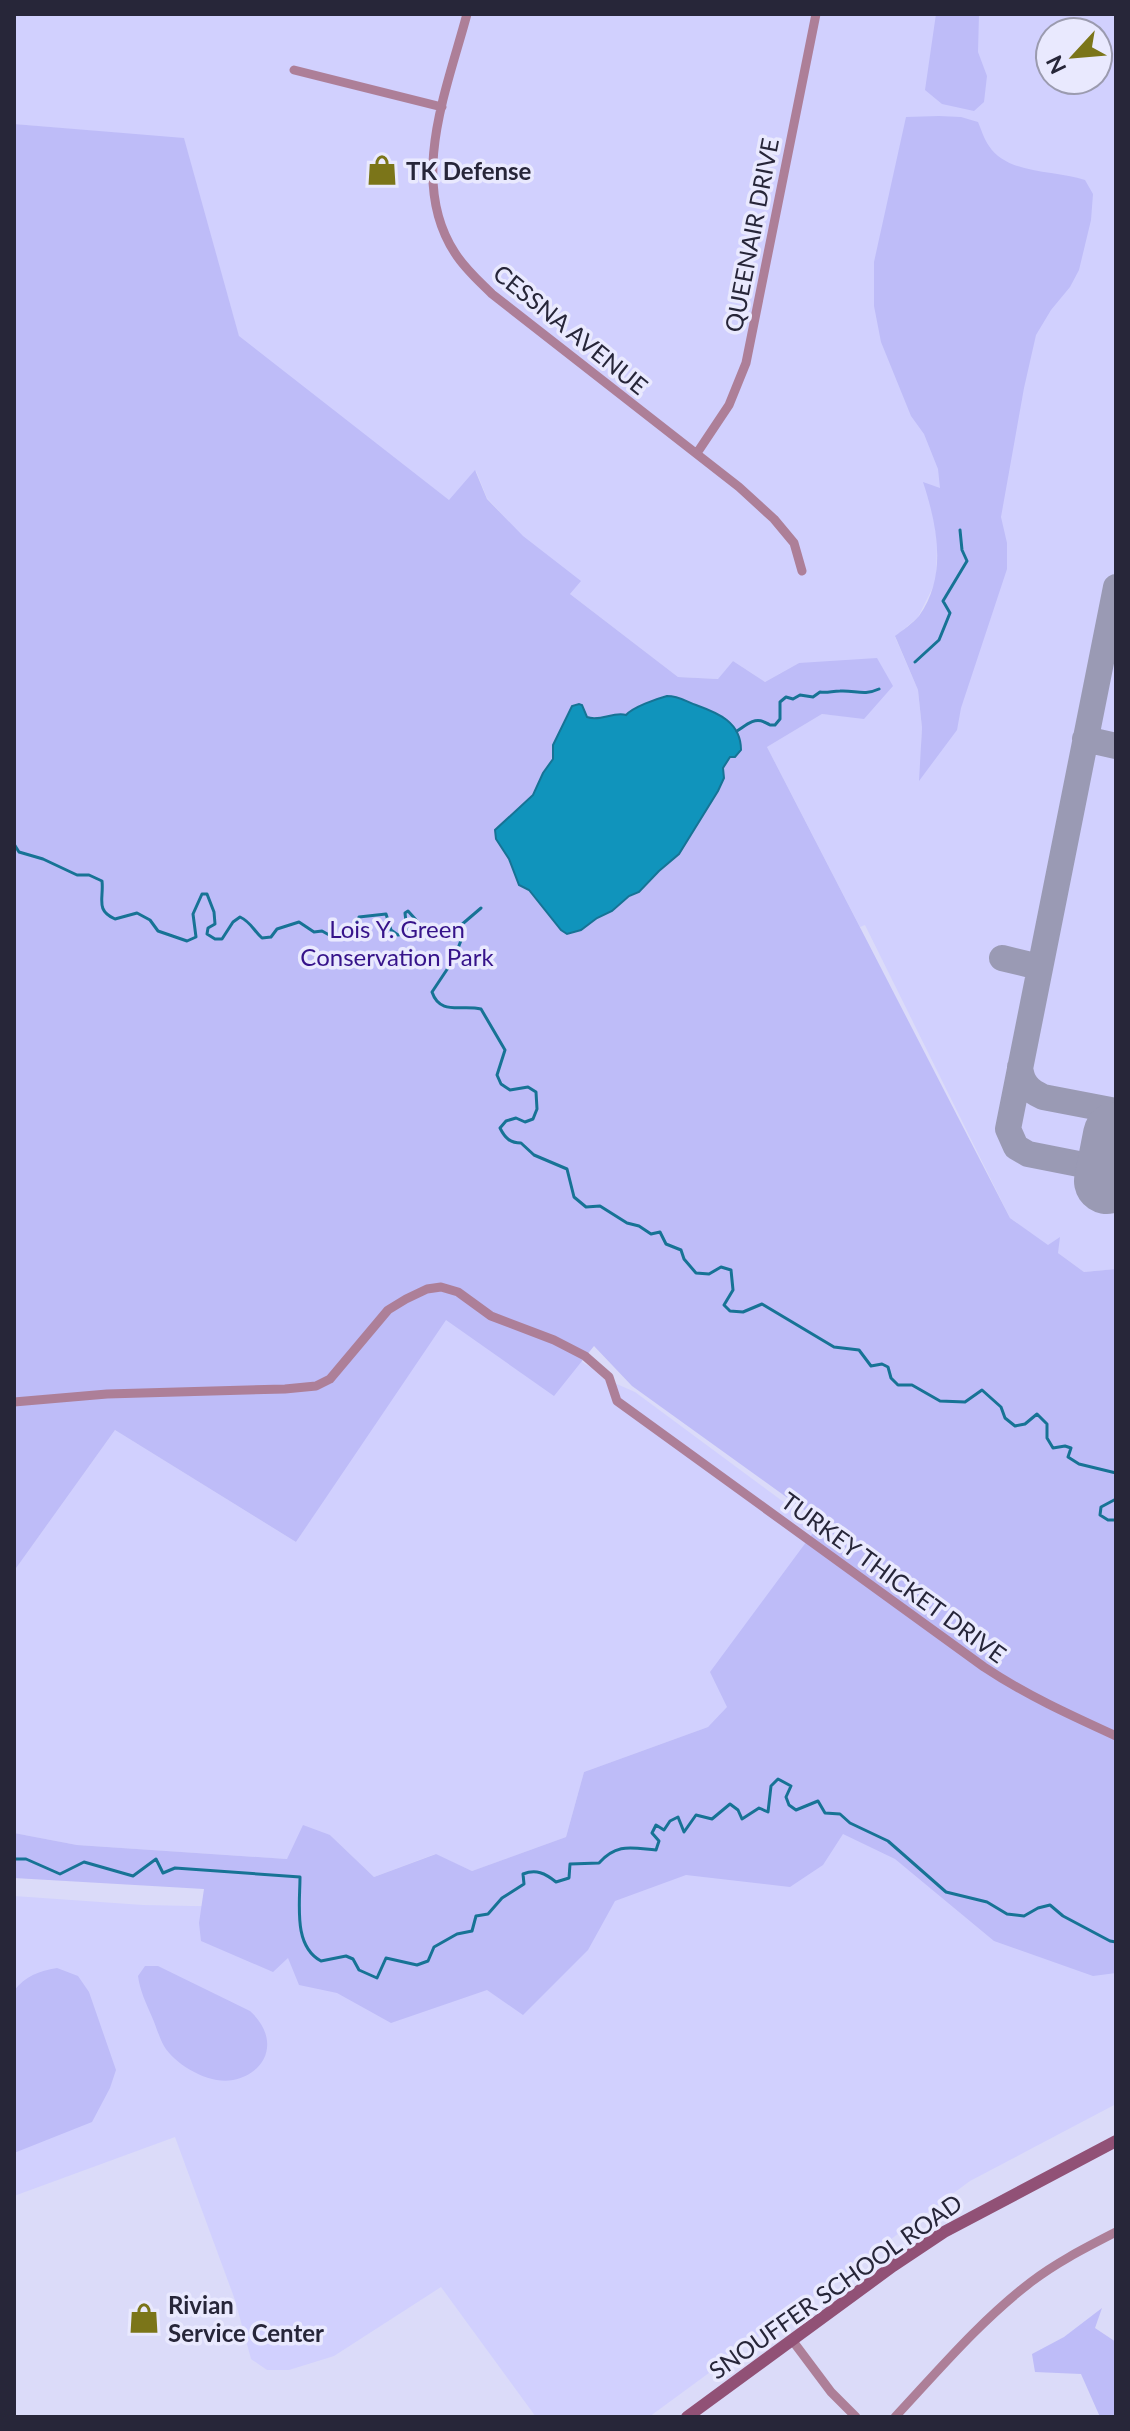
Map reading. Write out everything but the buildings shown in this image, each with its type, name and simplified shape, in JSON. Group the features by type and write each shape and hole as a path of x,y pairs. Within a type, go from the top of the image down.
{"main road":[{"name":"SNOUFFER SCHOOL ROAD","path":"687,2417 944,2232 1116,2140"}],"street":[{"name":"CESSNA AVENUE","path":"467,14 442,107 432,164 434,195 443,228 454,252 492,294 697,453 774,519 794,543 802,571"},
{"name":"QUEENAIR DRIVE","path":"697,453 729,405 746,363 816,14"},
{"path":"294,70 442,107"},
{"name":"TURKEY THICKET DRIVE","path":"14,1402 107,1394 316,1386 330,1379 388,1310 427,1289 441,1287 458,1292 491,1316 554,1340 585,1356 609,1377 617,1401 1014,1688 1116,1736"},
{"path":"895,2417 989,2317 1032,2281 1079,2250 1116,2232"},
{"path":"792,2340 831,2392 856,2417"}],"shaded area":[{"path":"14,14 1116,14 1116,1269 1084,1272 1010,1218 865,925 860,927 767,747 822,714 864,718 799,663 765,682 733,661 719,679 678,677 570,594 580,581 522,536 487,498 476,471 450,501 239,337 184,139 14,124","holes":["924,482 963,588 921,749 918,690 895,637 918,617 936,581 934,516"]},
{"path":"667,696 712,711 727,720 737,732 741,750 735,757 730,757 723,768 724,778 718,791 679,854 639,892 581,930 567,934 529,890 519,885 509,859 496,839 495,830 533,795 553,759 553,745 572,706 582,705 587,717 626,715 639,706"},
{"path":"456,1301 552,1344 603,1378 635,1392 873,1568 708,1727 584,1772 566,1837 472,1871 435,1854 374,1877 330,1835 287,1859 77,1845 14,1833 14,1571 115,1430 296,1542"},
{"path":"985,1695 1116,1766 1116,2104 970,2181 649,2417 536,2417 441,2287 334,2356 289,2370 267,2370 251,2359 235,2300 175,2137 14,2196 14,1896 143,1905 528,1913"}],"green space":[{"path":"936,14 979,14 978,52 987,76 984,102 974,111 942,104 925,90"},
{"path":"939,116 978,122 989,146 1008,162 1085,180 1093,194 1091,220 1079,270 1036,335 1001,517 1007,543 1007,569 961,708 957,730 919,781 922,728 918,690 895,636 919,616 934,584 936,533 923,482 940,488 938,469 924,434 911,416 881,342 874,306 874,262 906,117"},
{"name":"Lois Y. Green Conservation Park","path":"14,124 184,138 239,336 449,500 475,470 487,499 523,536 581,581 570,594 678,677 718,679 733,661 765,682 799,663 877,658 893,686 864,719 822,714 767,747 1010,1218 1048,1245 1060,1237 1058,1253 1084,1272 1116,1269 1116,1973 1093,1976 994,1941 895,1859 843,1834 823,1865 790,1887 686,1875 615,1901 588,1950 523,2015 487,1990 391,2023 337,1993 299,1985 288,1958 273,1972 201,1941 199,1923 204,1889 14,1878 14,1833 77,1845 287,1859 303,1825 330,1835 374,1877 436,1854 472,1871 566,1837 584,1772 708,1727 727,1707 710,1672 821,1522 632,1386 594,1346 554,1396 446,1320 296,1542 115,1430 14,1571"},
{"path":"145,1966 158,1966 250,2011 259,2021 267,2042 262,2062 255,2070 246,2076 224,2081 194,2072 176,2060 162,2043 142,1992 138,1976"},
{"path":"57,1968 78,1976 89,1992 116,2070 92,2122 14,2153 14,1991 33,1975"},
{"path":"1102,2308 1095,2328 1116,2342 1116,2417 1100,2417 1081,2374 1035,2372 1032,2354 1064,2337"}],"waterway":[{"path":"915,662 939,640 950,613 943,601 967,561 962,550 960,530"},
{"path":"737,731 757,721 775,725 780,719 780,702 786,697 793,699 800,695 813,697 820,692 879,689"},
{"path":"14,844 19,852 77,875 89,875 102,881 102,903 109,916 115,919 137,913 150,920 158,931 187,941 196,937 193,914 202,894 207,894 214,912 215,924 208,928 207,934 215,939 222,939 240,917 262,938 271,937 277,929 299,922 314,932 322,931 331,936 345,933 359,917 386,914 391,930 398,935 404,934 407,931 405,913 408,911 426,931 459,927 463,935 454,959 432,992 446,1007 481,1009 505,1050 497,1075 501,1084 510,1090 528,1087 536,1092 537,1109 533,1119 525,1122 516,1118 506,1121 500,1128 511,1141 521,1143 534,1155 567,1169 574,1197 586,1207 600,1206 651,1234 660,1232 666,1244 681,1250 684,1259 696,1273 709,1274 721,1267 731,1270 733,1290 724,1305 730,1311 743,1312 762,1304 834,1347 859,1350 871,1366 882,1364 888,1367 891,1378 898,1385 912,1385 940,1401 965,1402 982,1390 1001,1407 1005,1418 1015,1426 1025,1424 1037,1414 1047,1424 1047,1438 1053,1448 1071,1448 1068,1457 1079,1464 1116,1473"},
{"path":"460,926 481,908"},
{"path":"1116,1499 1101,1507 1100,1515 1116,1520"},
{"path":"14,1859 26,1859 60,1874 84,1862 133,1876 156,1859 163,1873 175,1868 300,1877 300,1924 312,1954 321,1961 346,1956 353,1959 359,1970 377,1978 386,1958 417,1965 428,1961 434,1947 457,1934 472,1931 476,1916 488,1914 502,1898 524,1884 523,1874 540,1873 556,1882 569,1878 570,1864 599,1863 612,1852 625,1848 656,1850 659,1841 652,1833 656,1825 664,1830 670,1821 678,1817 684,1832 696,1815 712,1819 730,1804 738,1810 742,1819 759,1808 768,1812 771,1786 778,1779 791,1786 786,1797 789,1805 796,1810 818,1801 825,1813 840,1814 850,1823 888,1841 946,1892 987,1902 1007,1914 1024,1916 1050,1905 1063,1916 1116,1942"}],"taxiway":[{"path":"1109,1170 1028,1154 1016,1147 1008,1129 1116,587"},
{"path":"1085,739 1116,746"},
{"path":"1002,958 1039,967"},
{"path":"1020,1067 1027,1085 1043,1097 1116,1111"}],"runway":[{"path":"1107,1181 1116,1135"}],"place":[{"name":"TK Defense","path":"382,170"},
{"name":"Rivian Service Center","path":"144,2318"}]}
